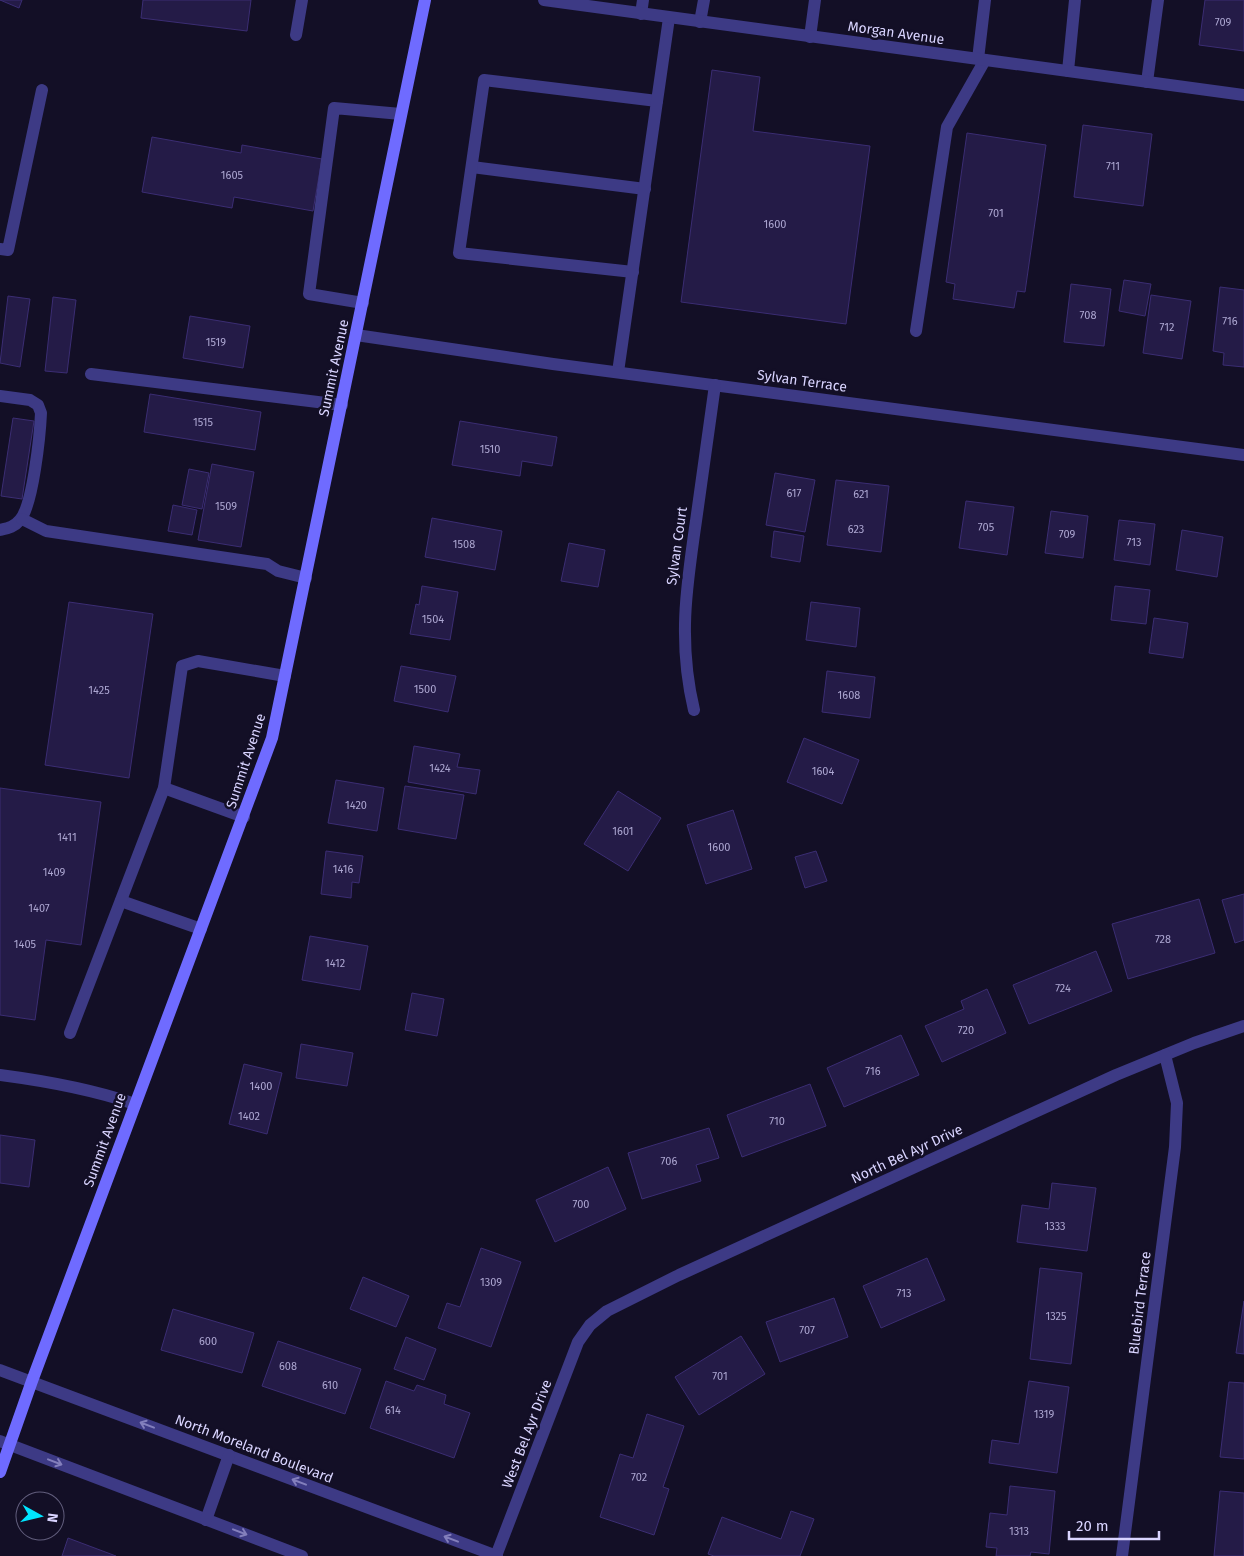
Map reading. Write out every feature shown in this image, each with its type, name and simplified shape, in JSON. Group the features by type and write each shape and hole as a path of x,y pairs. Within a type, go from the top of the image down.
{"main road":[{"name":"Summit Avenue","path":"0,1472 5,1443 32,1381 272,738 425,0"}],"street":[{"path":"296,35 302,0"},
{"name":"Morgan Avenue","path":"544,0 1244,95"},
{"path":"641,14 643,0"},
{"path":"700,22 704,0"},
{"path":"810,37 815,0"},
{"path":"916,330 947,127 981,60 985,0"},
{"path":"1068,71 1075,0"},
{"path":"1148,82 1158,0"},
{"path":"618,372 669,18"},
{"path":"632,272 460,253 484,80 657,101"},
{"path":"0,249 8,250 42,90"},
{"path":"363,303 309,294 334,108 401,114"},
{"path":"472,167 645,189"},
{"name":"Sylvan Terrace","path":"356,335 618,372 1244,455"},
{"path":"90,374 342,405"},
{"name":"Sylvan Court","path":"694,710 686,679 683,629 686,589 715,385"},
{"path":"0,396 30,400 38,405 41,414 28,504 22,519 11,528 0,530"},
{"path":"22,519 46,531 267,564 278,571 306,578"},
{"path":"70,1033 164,788 182,666 198,661 285,676"},
{"path":"164,788 244,816"},
{"path":"121,901 201,929"},
{"name":"North Bel Ayr Drive","path":"590,1325 607,1311 679,1274 1116,1075 1244,1026"},
{"name":"Bluebird Terrace","path":"1122,1556 1175,1148 1177,1103 1165,1055"},
{"path":"0,1075 60,1083 135,1104"},
{"name":"West Bel Ayr Drive","path":"497,1556 578,1342 590,1325"},
{"name":"North Moreland Boulevard","path":"0,1370 497,1556"},
{"path":"5,1443 302,1556"},
{"path":"206,1520 229,1455"}],"building":[{"path":"0,0 22,0 19,8"},
{"path":"143,0 251,0 247,31 141,18"},
{"path":"1205,0 1244,0 1244,51 1199,45"},
{"path":"712,70 760,77 753,131 870,146 846,324 681,302"},
{"path":"1083,125 1152,134 1143,206 1074,197"},
{"path":"967,133 1046,145 1025,292 1017,291 1014,308 953,299 955,284 946,282"},
{"path":"152,137 241,153 242,145 322,159 313,211 234,197 232,208 142,192"},
{"path":"1124,280 1151,284 1145,316 1119,311"},
{"path":"1071,284 1111,289 1104,346 1064,342"},
{"path":"1220,287 1244,290 1244,367 1223,365 1224,353 1213,351"},
{"path":"1151,295 1191,301 1182,359 1143,353"},
{"path":"8,296 30,299 20,367 0,363"},
{"path":"53,297 76,300 67,373 45,371"},
{"path":"190,316 250,326 243,368 183,358"},
{"path":"150,394 261,412 255,450 144,432"},
{"path":"13,418 34,421 22,499 1,496"},
{"path":"460,421 557,437 552,466 522,461 520,476 452,465"},
{"path":"212,464 254,472 241,547 198,540"},
{"path":"189,469 209,473 202,509 182,505"},
{"path":"775,473 815,480 805,532 766,525"},
{"path":"836,480 889,486 881,552 827,545"},
{"path":"966,501 1014,507 1007,555 959,548"},
{"path":"173,505 197,510 192,535 168,531"},
{"path":"1051,511 1088,516 1083,558 1045,553"},
{"path":"432,518 502,531 495,570 425,557"},
{"path":"1119,520 1155,524 1150,565 1114,560"},
{"path":"1182,530 1223,537 1217,577 1176,570"},
{"path":"774,531 804,536 800,562 771,557"},
{"path":"569,543 605,550 598,587 561,581"},
{"path":"422,586 458,592 450,640 410,634 416,604 419,605"},
{"path":"1115,586 1150,590 1146,624 1111,620"},
{"path":"69,602 153,614 129,778 45,765"},
{"path":"811,602 860,608 856,647 806,640"},
{"path":"1154,618 1188,623 1183,658 1149,653"},
{"path":"401,666 456,676 448,712 394,701"},
{"path":"827,671 875,677 870,718 822,712"},
{"path":"804,738 859,760 842,804 787,782"},
{"path":"414,746 460,754 457,767 480,770 476,794 408,782"},
{"path":"336,780 384,788 377,831 328,823"},
{"path":"405,786 464,795 456,839 398,829"},
{"path":"0,788 101,802 81,945 46,940 35,1020 0,1015"},
{"path":"618,791 661,818 628,871 584,844"},
{"path":"733,810 752,869 706,884 687,825"},
{"path":"326,851 363,856 359,883 352,882 351,898 321,894"},
{"path":"816,851 827,881 805,888 795,857"},
{"path":"1244,894 1244,940 1235,943 1222,900"},
{"path":"1199,899 1215,953 1128,979 1112,924"},
{"path":"310,936 368,946 360,990 302,980"},
{"path":"1096,951 1112,991 1029,1024 1013,985"},
{"path":"987,989 1006,1033 942,1062 925,1026 964,1009 961,1001"},
{"path":"412,993 444,999 437,1036 405,1030"},
{"path":"901,1035 919,1075 844,1107 827,1068"},
{"path":"301,1044 353,1053 347,1086 296,1078"},
{"path":"244,1064 282,1073 267,1134 229,1124"},
{"path":"810,1084 826,1126 742,1157 727,1115"},
{"path":"709,1128 719,1158 696,1165 701,1181 642,1199 628,1153"},
{"path":"0,1135 35,1140 29,1187 0,1183"},
{"path":"608,1167 626,1209 555,1242 536,1200"},
{"path":"1052,1183 1096,1188 1087,1251 1017,1242 1022,1205 1049,1209"},
{"path":"481,1248 521,1262 491,1347 438,1328 447,1303 460,1307"},
{"path":"927,1258 945,1300 881,1328 863,1286"},
{"path":"1040,1268 1082,1273 1071,1364 1030,1359"},
{"path":"363,1277 409,1296 396,1327 350,1309"},
{"path":"834,1298 848,1337 780,1362 766,1322"},
{"path":"1244,1301 1244,1354 1236,1353"},
{"path":"173,1309 254,1333 242,1373 161,1350"},
{"path":"741,1336 765,1374 699,1415 675,1377"},
{"path":"406,1337 436,1349 424,1380 394,1369"},
{"path":"278,1341 361,1369 345,1414 262,1386"},
{"path":"386,1381 414,1391 417,1385 446,1395 444,1404 470,1413 454,1458 370,1428"},
{"path":"1029,1381 1069,1387 1057,1473 989,1463 992,1440 1019,1444"},
{"path":"1229,1382 1244,1383 1244,1459 1220,1457"},
{"path":"647,1414 684,1426 663,1487 669,1489 654,1535 600,1517 620,1454 633,1458"},
{"path":"1010,1486 1055,1491 1049,1554 1031,1552 1030,1556 996,1556 997,1548 986,1547 990,1513 1007,1515"},
{"path":"1220,1491 1244,1493 1244,1556 1214,1556"},
{"path":"791,1511 814,1519 800,1556 714,1556 708,1554 722,1517 781,1539"},
{"path":"68,1538 116,1556 62,1556"}]}
